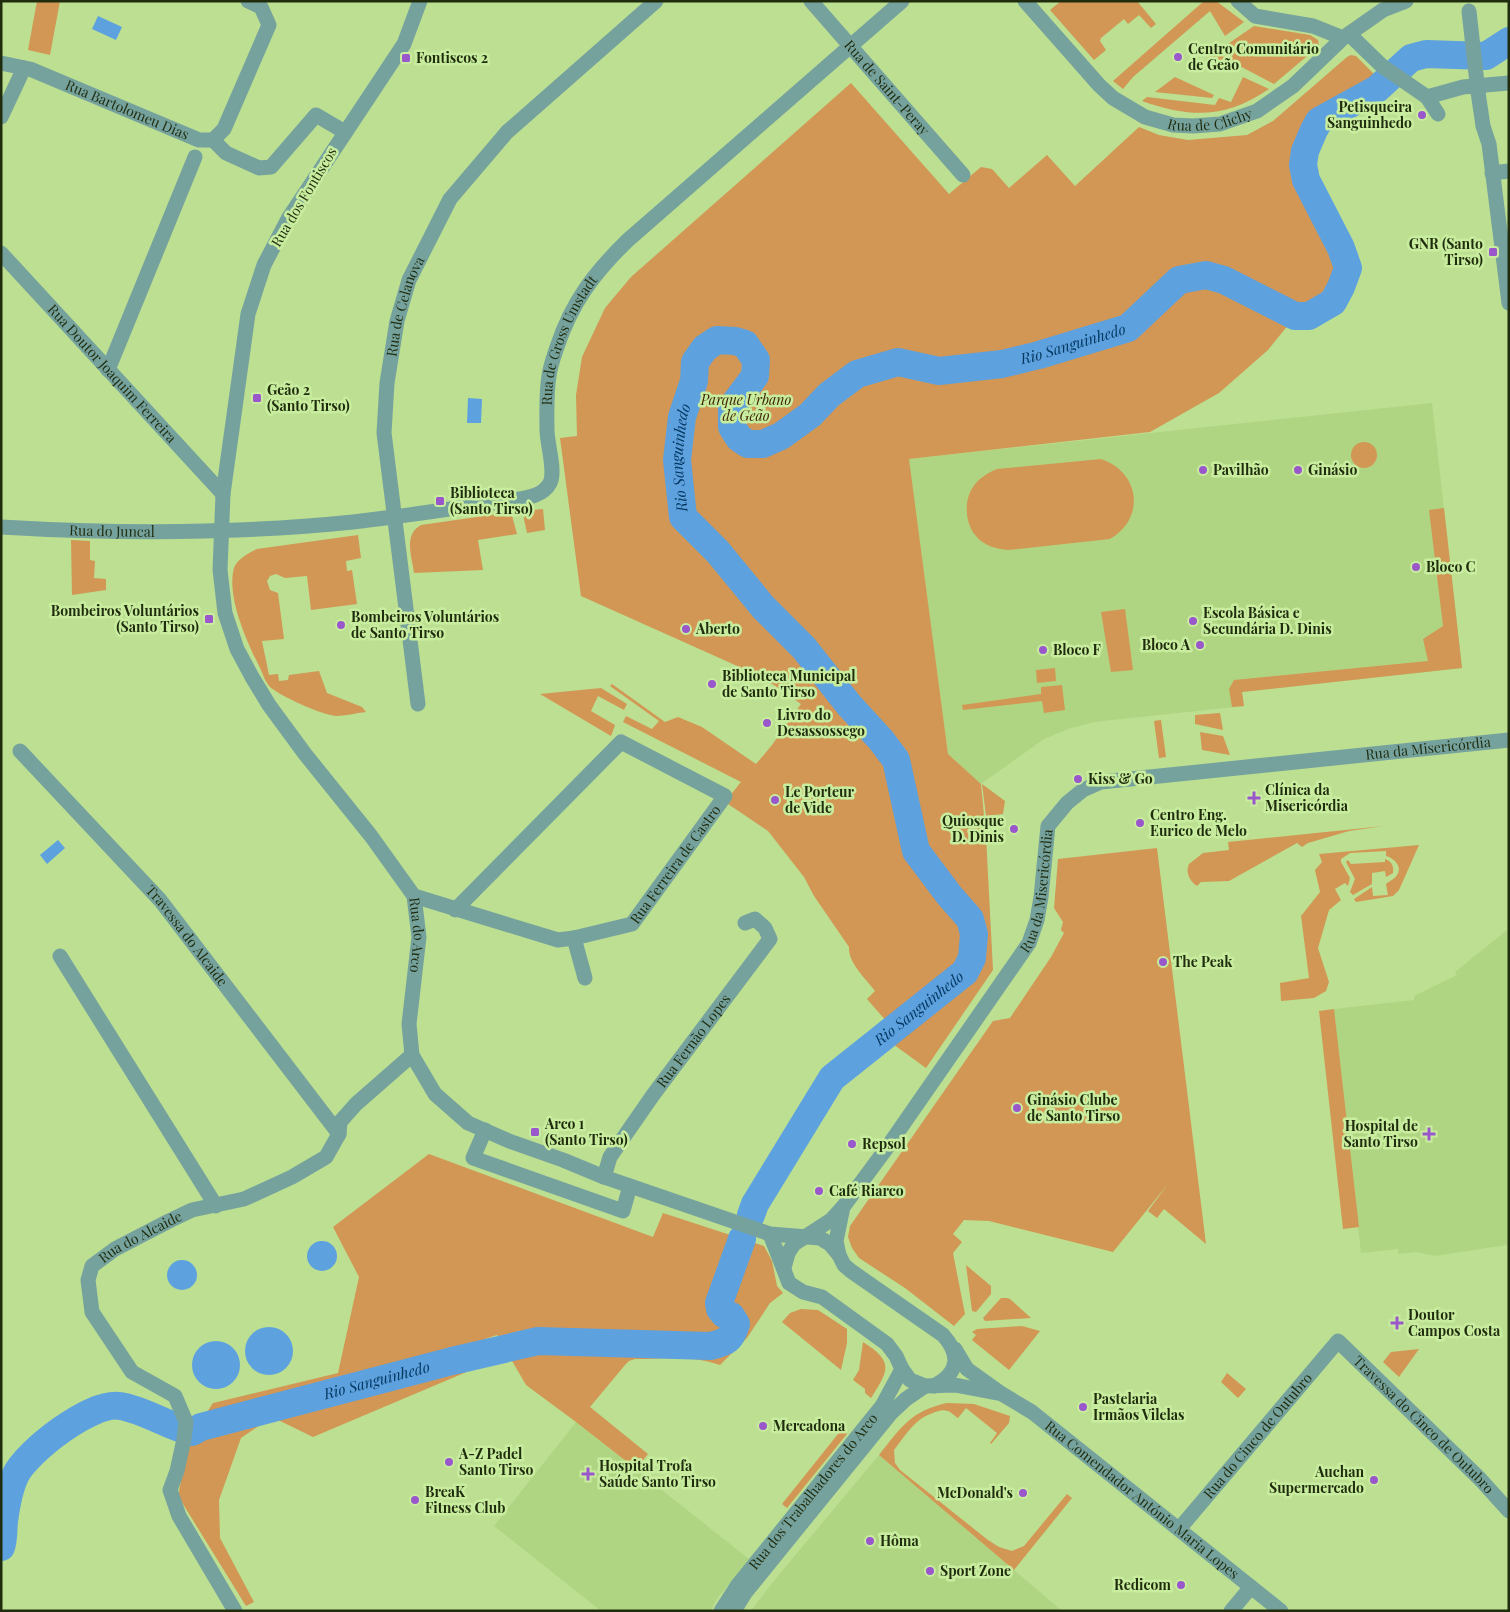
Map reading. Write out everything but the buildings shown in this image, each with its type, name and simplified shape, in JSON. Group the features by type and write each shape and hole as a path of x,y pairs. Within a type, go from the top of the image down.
{"street":[{"path":"248,1 261,7 269,24 224,129 213,140 226,153 259,168 271,167 316,115 345,132"},
{"name":"Rua dos Fontiscos","path":"222,531 223,494 248,314 264,265 288,219 404,44 420,1"},
{"name":"Rua de Celanova","path":"418,704 384,433 387,383 397,321 409,280 450,198 507,132 656,1"},
{"name":"Rua de Saint-Peray","path":"811,1 963,175"},
{"name":"Rua de Gross Umstadt","path":"222,531 352,522 531,498 540,494 550,484 552,476 547,432 548,376 562,331 574,306 592,280 628,240 902,1"},
{"name":"Rua de Clichy","path":"1025,1 1099,85 1113,98 1145,117 1172,125 1193,126 1220,124 1257,111 1293,86 1346,36 1384,10 1406,1"},
{"path":"1238,1 1255,16 1313,26 1346,36 1382,66 1408,82 1427,97 1438,114"},
{"path":"1468,6 1478,92 1483,126 1488,144 1509,303"},
{"name":"Rua Bartolomeu Dias","path":"1,63 24,68 199,140 213,140"},
{"path":"1,117 24,68"},
{"path":"1427,97 1463,87 1509,83"},
{"path":"108,370 195,157"},
{"path":"1492,173 1509,171"},
{"name":"Rua Doutor Joaquim Ferreira","path":"1,253 223,494"},
{"name":"Rua do Juncal","path":"1,527 70,531 222,531"},
{"name":"Rua do Arco","path":"222,531 220,570 225,613 237,648 252,677 304,754 371,836 414,896 419,938 409,1024 412,1055 435,1094 468,1123 604,1177 770,1234"},
{"name":"Rua da Misericórdia","path":"839,1255 836,1241 843,1207 886,1149 1029,943 1037,920 1041,897 1048,826 1067,803 1083,790 1101,782 1509,740"},
{"name":"Rua Ferreira de Castro","path":"414,896 455,910 558,940 632,924 725,796 621,742 455,910"},
{"name":"Travessa do Alcaide","path":"20,751 160,900 339,1134"},
{"name":"Rua Fernão Lopes","path":"604,1177 610,1157 653,1095 770,939 765,928 755,919 745,923"},
{"path":"574,938 585,978"},
{"path":"60,956 216,1206"},
{"name":"Rua do Alcaide","path":"235,1611 179,1516 170,1490 177,1471 186,1422 175,1396 132,1372 92,1312 88,1280 92,1266 115,1249 192,1210 244,1199 292,1177 326,1157 339,1134 340,1122 356,1104 412,1055"},
{"path":"485,1130 473,1158 622,1211 630,1186"},
{"path":"784,1268 788,1253 794,1244 831,1220 843,1207"},
{"path":"804,1237 770,1234 789,1283 803,1292 822,1296 887,1344 910,1380 930,1386"},
{"name":"Rua Comendador António Maria Lopes","path":"804,1237 820,1238 830,1244 844,1265 851,1271 943,1335 967,1370 1032,1412 1281,1611"},
{"name":"Travessa do Cinco de Outubro","path":"1338,1341 1480,1479 1509,1511"},
{"name":"Rua do Cinco de Outubro","path":"1179,1529 1338,1341"},
{"name":"Rua dos Trabalhadores do Arco","path":"734,1611 745,1593 891,1413 906,1399 943,1381 951,1373 955,1361 952,1346"},
{"name":"Rua dos Trabalhadores do Arco","path":"721,1611 737,1586 882,1406 902,1369"},
{"name":"Rua Comendador António Maria Lopes","path":"930,1386 955,1385 1002,1394"},
{"path":"1231,1611 1251,1586"}],"shaded area":[{"name":"Escola Básica e Secundária D. Dinis","path":"1432,403 1462,668 1242,692 1244,706 1094,722 1068,729 1044,739 981,784 948,754 908,459"},
{"name":"Hospital de Santo Tirso","path":"1507,930 1509,934 1509,1246 1435,1256 1417,1252 1398,1254 1398,1249 1361,1253 1334,1009 1414,1000 1414,996 1457,975 1455,972"},
{"name":"Hospital Trofa Saúde Santo Tirso","path":"576,1422 749,1559 716,1600 711,1611 601,1611 494,1526"},
{"path":"879,1455 1062,1611 751,1611 772,1583"}],"green space":[{"path":"37,1 60,1 50,55 28,50"},
{"path":"1061,1 1137,1 1156,24 1151,28 1139,15 1128,24 1124,19 1101,38 1100,41 1106,50 1094,60 1050,10"},
{"path":"1204,1 1216,1 1244,22 1225,36 1210,11 1133,77 1123,89 1113,81"},
{"path":"1254,26 1310,35 1318,40 1319,46 1274,84 1234,63 1230,69 1206,59"},
{"name":"Parque Urbano de Geão","path":"1351,55 1356,56 1378,78 1319,111 1305,130 1298,155 1298,190 1303,204 1329,234 1337,248 1339,265 1334,285 1326,297 1317,305 1301,309 1268,350 1219,393 1150,432 909,459 948,754 981,784 986,836 993,970 926,1068 890,1042 887,1022 867,999 875,991 854,965 849,953 849,947 814,896 804,877 768,831 725,802 741,782 623,722 626,716 652,729 659,721 610,686 612,684 665,722 678,717 702,727 756,764 801,704 764,678 581,596 560,438 577,436 576,395 582,357 605,308 631,277 851,83 949,194 981,167 992,169 1009,188 1047,155 1075,186 1139,127 1159,135 1188,140 1247,135 1273,121"},
{"path":"1175,77 1214,95 1212,98 1155,92"},
{"path":"1243,77 1269,89 1237,106 1207,113 1176,111 1142,101 1147,97 1215,105 1219,98 1231,102"},
{"path":"1364,442 1373,446 1377,455 1373,464 1364,468 1355,464 1351,455 1355,446"},
{"path":"1101,459 1114,465 1124,474 1134,496 1133,508 1129,519 1122,530 1110,539 1008,550 987,545 973,532 967,515 970,492 978,481 997,469"},
{"path":"1444,508 1462,668 1242,692 1244,706 1232,707 1229,689 1234,680 1428,661 1423,639 1443,626 1429,510"},
{"path":"543,509 545,530 527,533 524,519 525,511"},
{"path":"511,512 517,534 478,540 483,570 414,573 410,540 415,529 421,525"},
{"path":"358,535 361,558 346,561 347,571 352,570 357,604 311,610 307,576 285,578 276,574 270,576 267,581 270,590 278,593 284,639 262,641 269,675 278,674 279,681 288,680 289,675 319,671 327,693 362,707 366,712 336,716 302,704 275,691 269,685 250,647 240,620 233,593 232,580 234,568 238,562 257,549"},
{"path":"71,540 90,541 90,560 95,561 94,578 106,579 106,590 72,595"},
{"path":"1125,609 1133,670 1111,672 1101,612"},
{"path":"1055,668 1056,681 1037,683 1036,670"},
{"path":"1062,685 1065,710 1044,713 1042,701 963,710 962,705 1041,694 1041,687"},
{"path":"601,688 627,704 624,710 598,696 591,711 615,725 611,736 540,694"},
{"path":"1220,713 1223,730 1195,724 1195,715"},
{"path":"1161,720 1166,757 1159,758 1154,721"},
{"path":"1200,732 1223,736 1230,755 1202,750"},
{"path":"982,784 1005,801 1003,814 986,816"},
{"path":"1384,826 1349,831 1308,843 1302,847 1297,843 1229,881 1201,882 1197,886 1192,882 1188,874 1189,864 1203,853 1229,850 1228,842"},
{"path":"1419,845 1399,890 1393,896 1356,902 1354,899 1372,887 1373,896 1388,895 1386,884 1396,876 1399,869 1395,861 1386,856 1386,851 1350,853 1341,859 1350,878 1348,886 1345,883 1335,889 1341,900 1329,910 1318,948 1329,982 1326,991 1314,998 1281,1001 1280,983 1309,978 1301,916 1320,892 1315,870 1322,862 1319,854"},
{"path":"1157,848 1206,1244 1164,1209 1157,1218 1148,1211 1168,1184 1113,1252 989,1221 964,1220 953,1234 962,1242 953,1253 965,1314 954,1326 905,1288 859,1258 852,1248 848,1237 850,1226 993,1021 1010,1018 1051,957 1064,933 1061,930 1063,922 1054,908 1058,859"},
{"path":"1385,859 1392,864 1393,873 1386,877 1385,871 1372,873 1372,884 1353,895 1350,892 1355,879 1346,862 1348,860 1351,864 1385,862"},
{"path":"1334,1009 1359,1227 1343,1229 1319,1011"},
{"path":"429,1154 653,1237 663,1213 764,1246 772,1261 777,1286 783,1293 770,1303 747,1338 720,1365 678,1358 635,1359 625,1365 590,1407 648,1454 636,1469 526,1385 497,1335 485,1339 491,1358 483,1365 313,1437 272,1417 241,1438 219,1500 220,1538 254,1602 246,1606 178,1496 189,1439 213,1403 338,1373 359,1277 333,1227"},
{"path":"966,1265 991,1286 991,1294 976,1312 972,1311"},
{"path":"1001,1298 1010,1299 1031,1318 985,1321 983,1318"},
{"path":"801,1309 818,1310 847,1329 847,1343 841,1370 782,1322 790,1313"},
{"path":"1022,1326 1040,1331 1009,1370 972,1340 976,1335 972,1332 977,1329"},
{"path":"863,1342 880,1355 885,1367 881,1381 871,1398 865,1393 865,1389 853,1380 859,1370"},
{"path":"1419,1349 1399,1377 1383,1362 1391,1352"},
{"path":"1227,1373 1246,1389 1238,1398 1221,1382"},
{"path":"947,1403 974,1404 1010,1416 1009,1423 991,1444 997,1433 966,1408 958,1418 946,1410 936,1412 915,1423 894,1450 895,1463 900,1470 988,1540 999,1547 1012,1551 1024,1546 1067,1494 1072,1498 1014,1570 879,1455 907,1422 934,1406"},
{"path":"842,1429 847,1434 787,1508 782,1504"}],"water":[{"path":"98,16 122,27 116,40 92,29"},
{"path":"468,398 482,399 481,423 467,423"},
{"path":"58,840 65,848 47,864 40,855"},
{"path":"322,1241 333,1245 337,1256 333,1267 322,1271 311,1267 307,1256 311,1245"},
{"path":"182,1260 193,1264 197,1275 193,1286 182,1290 171,1286 167,1275 171,1264"},
{"path":"269,1327 278,1329 286,1334 291,1342 293,1351 291,1360 286,1368 278,1373 269,1375 260,1373 252,1368 247,1360 245,1351 247,1342 252,1334 260,1329"},
{"path":"216,1341 225,1343 233,1348 238,1356 240,1365 238,1374 233,1382 225,1387 216,1389 207,1387 199,1382 194,1374 192,1365 194,1356 199,1348 207,1343"}],"waterway":[{"name":"Rio Sanguinhedo","path":"751,1215 755,1204 832,1078 965,972 972,958 974,934 970,919 949,895 916,851 896,760 804,648 763,607 718,552 683,517 677,460 682,417 694,381 695,362 705,348 717,340 735,341 745,344 756,360 755,376 732,407 732,427 739,438 748,444 763,444 781,436 810,415 829,395 857,374 898,362 939,371 1002,364 1039,355 1128,328 1179,280 1206,275 1224,280 1295,316 1309,316 1333,302 1348,268 1341,248 1306,180 1303,165 1305,151 1319,121 1377,89 1411,58 1426,54 1486,56 1509,41"},
{"name":"Rio Sanguinhedo","path":"1,1547 9,1492 15,1476 22,1466 46,1442 78,1419 93,1411 120,1406 192,1432 201,1427 452,1361 538,1341 716,1345 728,1340 736,1324 731,1316 724,1314 720,1309 719,1303 742,1239"}],"place":[{"name":"Centro Comunitário de Geão","path":"1178,57"},
{"name":"Fontiscos 2","path":"406,58"},
{"name":"Petisqueira Sanguinhedo","path":"1422,115"},
{"name":"GNR (Santo Tirso)","path":"1493,252"},
{"name":"Geão 2 (Santo Tirso)","path":"257,398"},
{"name":"Pavilhão","path":"1203,470"},
{"name":"Ginásio","path":"1298,470"},
{"name":"Biblioteca (Santo Tirso)","path":"440,501"},
{"name":"Bloco C","path":"1416,567"},
{"name":"Bombeiros Voluntários (Santo Tirso)","path":"209,619"},
{"name":"Escola Básica e Secundária D. Dinis","path":"1193,621"},
{"name":"Bombeiros Voluntários de Santo Tirso","path":"341,625"},
{"name":"Aberto","path":"686,629"},
{"name":"Bloco A","path":"1200,645"},
{"name":"Bloco F","path":"1043,650"},
{"name":"Biblioteca Municipal de Santo Tirso","path":"712,684"},
{"name":"Livro do Desassossego","path":"767,723"},
{"name":"Kiss & Go","path":"1078,779"},
{"name":"Clínica da Misericórdia","path":"1254,798"},
{"name":"Le Porteur de Vide","path":"775,800"},
{"name":"Centro Eng. Eurico de Melo","path":"1140,823"},
{"name":"Quiosque D. Dinis","path":"1014,829"},
{"name":"The Peak","path":"1163,962"},
{"name":"Ginásio Clube de Santo Tirso","path":"1017,1108"},
{"name":"Arco 1 (Santo Tirso)","path":"535,1132"},
{"name":"Hospital de Santo Tirso","path":"1429,1134"},
{"name":"Repsol","path":"852,1144"},
{"name":"Café Riarco","path":"819,1191"},
{"name":"Doutor Campos Costa","path":"1397,1323"},
{"name":"Pastelaria Irmãos Vilelas","path":"1083,1407"},
{"name":"Mercadona","path":"763,1426"},
{"name":"A-Z Padel Santo Tirso","path":"449,1462"},
{"name":"Hospital Trofa Saúde Santo Tirso","path":"588,1474"},
{"name":"Auchan Supermercado","path":"1374,1480"},
{"name":"McDonald's","path":"1023,1493"},
{"name":"BreaK Fitness Club","path":"415,1500"},
{"name":"Hôma","path":"870,1541"},
{"name":"Sport Zone","path":"930,1571"},
{"name":"Redicom","path":"1181,1585"}]}
